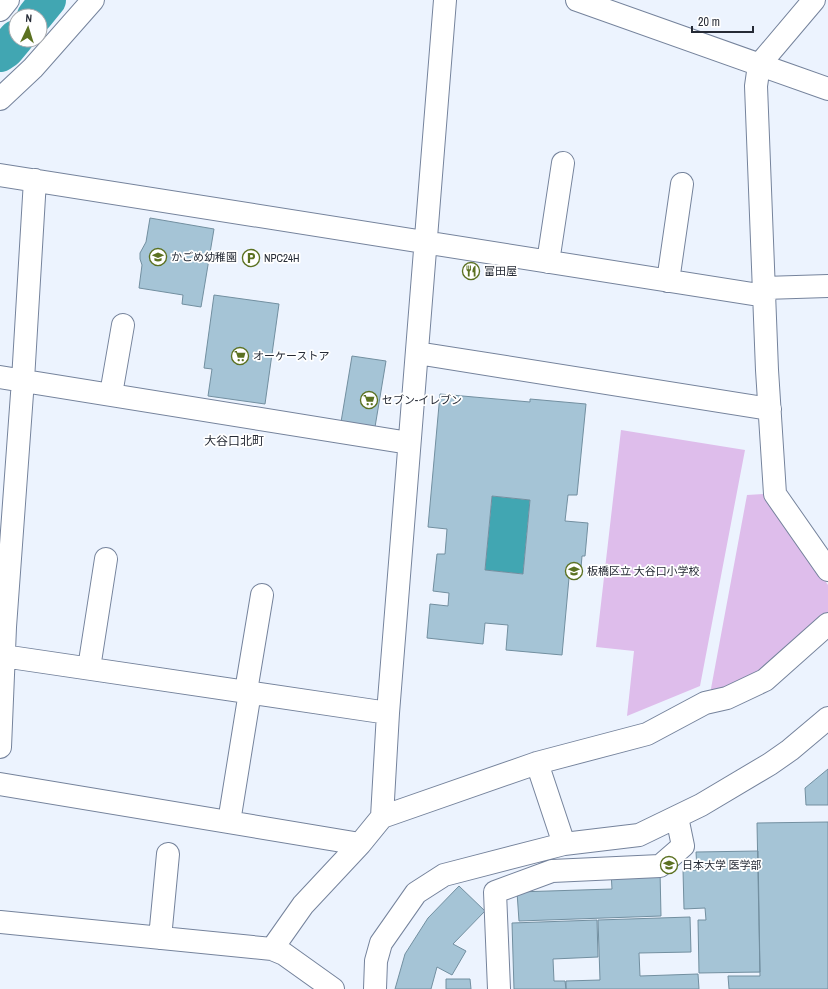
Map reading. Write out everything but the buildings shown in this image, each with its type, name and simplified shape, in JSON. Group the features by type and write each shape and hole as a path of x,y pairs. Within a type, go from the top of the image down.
{"street":[{"path":"0,10 8,0"},
{"path":"0,99 33,68 93,0"},
{"path":"382,817 388,713 445,0"},
{"path":"577,0 828,89"},
{"path":"814,0 759,64 756,86 774,494 828,570"},
{"path":"548,262 564,163"},
{"path":"0,175 668,281 764,292 828,286"},
{"path":"0,747 2,654 23,380 35,180"},
{"path":"668,281 682,184"},
{"path":"111,394 123,325"},
{"path":"417,353 770,409"},
{"path":"0,377 410,443"},
{"path":"89,668 106,560"},
{"path":"229,822 262,595"},
{"path":"272,949 303,905 360,844 382,817 537,763 647,734 706,703 727,698 765,680 828,624"},
{"path":"2,654 10,657 388,713"},
{"path":"375,989 376,961 381,942 416,893 444,875 564,844 639,835 701,805 770,764 826,724"},
{"path":"537,763 564,844"},
{"path":"0,784 360,844"},
{"path":"499,989 495,892 552,871 660,866 683,846 677,816"},
{"path":"160,938 168,854"},
{"path":"0,922 272,949 284,954 333,989"}],"shaded area":[{"path":"621,430 745,450 700,686 627,716 634,651 596,647"},
{"path":"763,494 828,585 828,613 764,673 736,688 722,687 710,694 747,495"}],"water":[{"path":"492,496 530,500 523,574 485,570"}],"waterway":[{"path":"42,8 48,0"},
{"path":"0,54 8,48"}],"place":[{"name":"かごめ幼稚園","path":"158,257"},
{"name":"NPC24H","path":"251,258"},
{"name":"富田屋","path":"471,271"},
{"name":"オーケーストア","path":"240,356"},
{"name":"セブン-イレブン","path":"369,400"},
{"name":"板橋区立 大谷口小学校","path":"574,571"},
{"name":"日本大学 医学部","path":"669,865"}],"district":[{"name":"大谷口北町","path":"234,441"}]}
